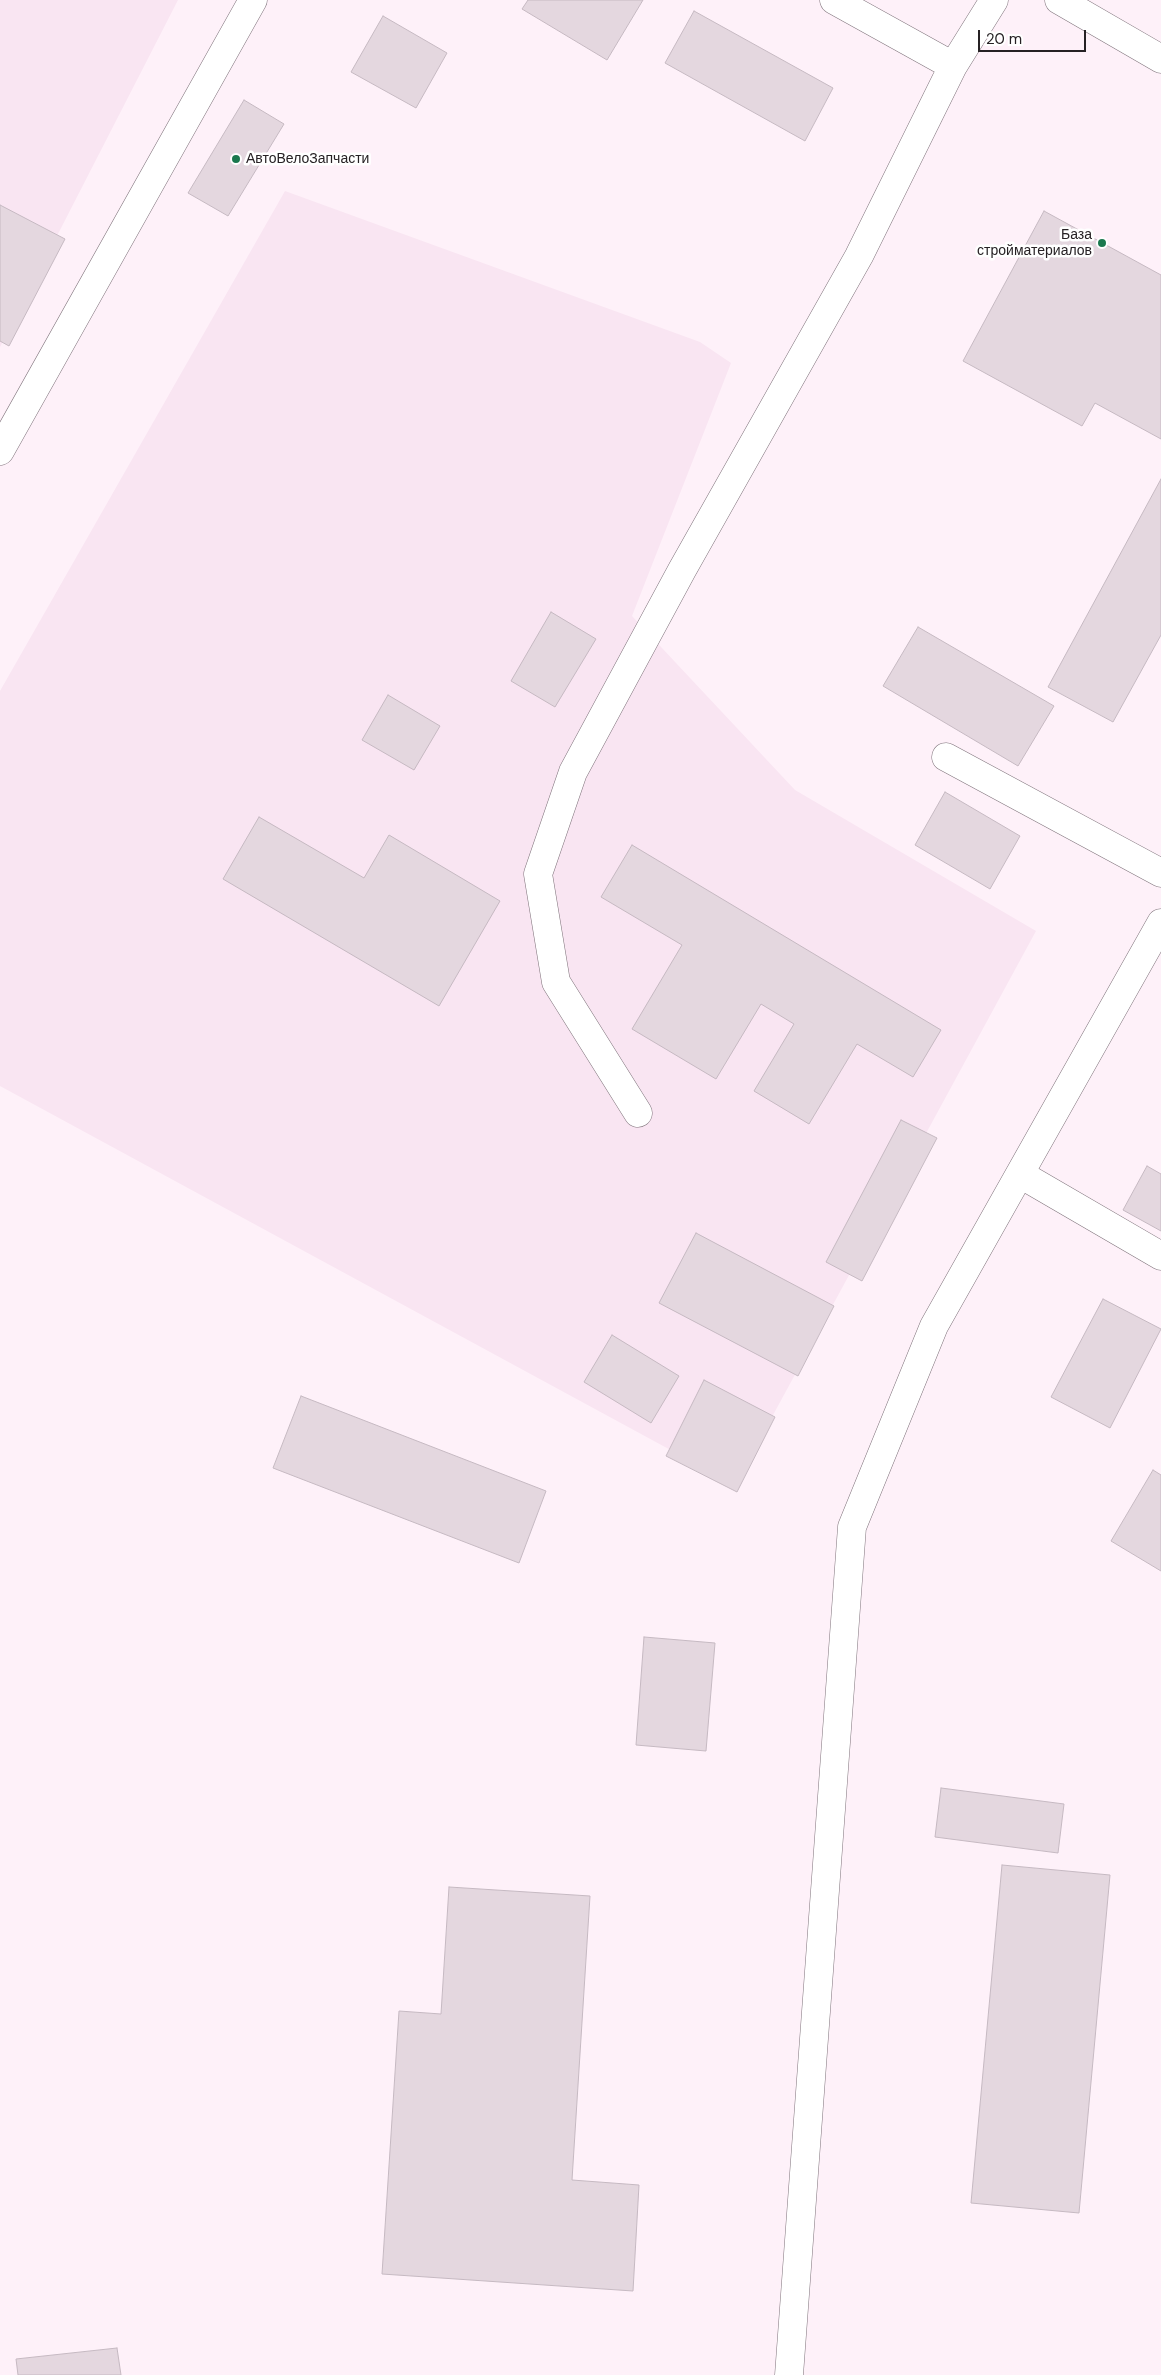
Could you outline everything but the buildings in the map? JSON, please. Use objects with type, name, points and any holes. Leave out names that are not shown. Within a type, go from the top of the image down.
[{"type":"street","points":[[0,451],[253,0]]},
{"type":"street","points":[[834,0],[953,66]]},
{"type":"street","points":[[638,1113],[556,982],[538,874],[573,772],[682,570],[859,256],[953,66],[994,0]]},
{"type":"street","points":[[1059,0],[1161,59]]},
{"type":"street","points":[[946,757],[1161,873]]},
{"type":"street","points":[[789,2375],[852,1527],[934,1326],[1161,923]]},
{"type":"street","points":[[1020,1174],[1161,1256]]},
{"type":"shaded area","points":[[0,0],[178,0],[0,347]]},
{"type":"shaded area","points":[[285,191],[700,342],[731,363],[632,616],[795,790],[1036,931],[735,1485],[0,1086],[0,691]]},
{"type":"place","name":"АвтоВелоЗапчасти","points":[[236,159]]},
{"type":"place","name":"База стройматериалов","points":[[1102,243]]}]
